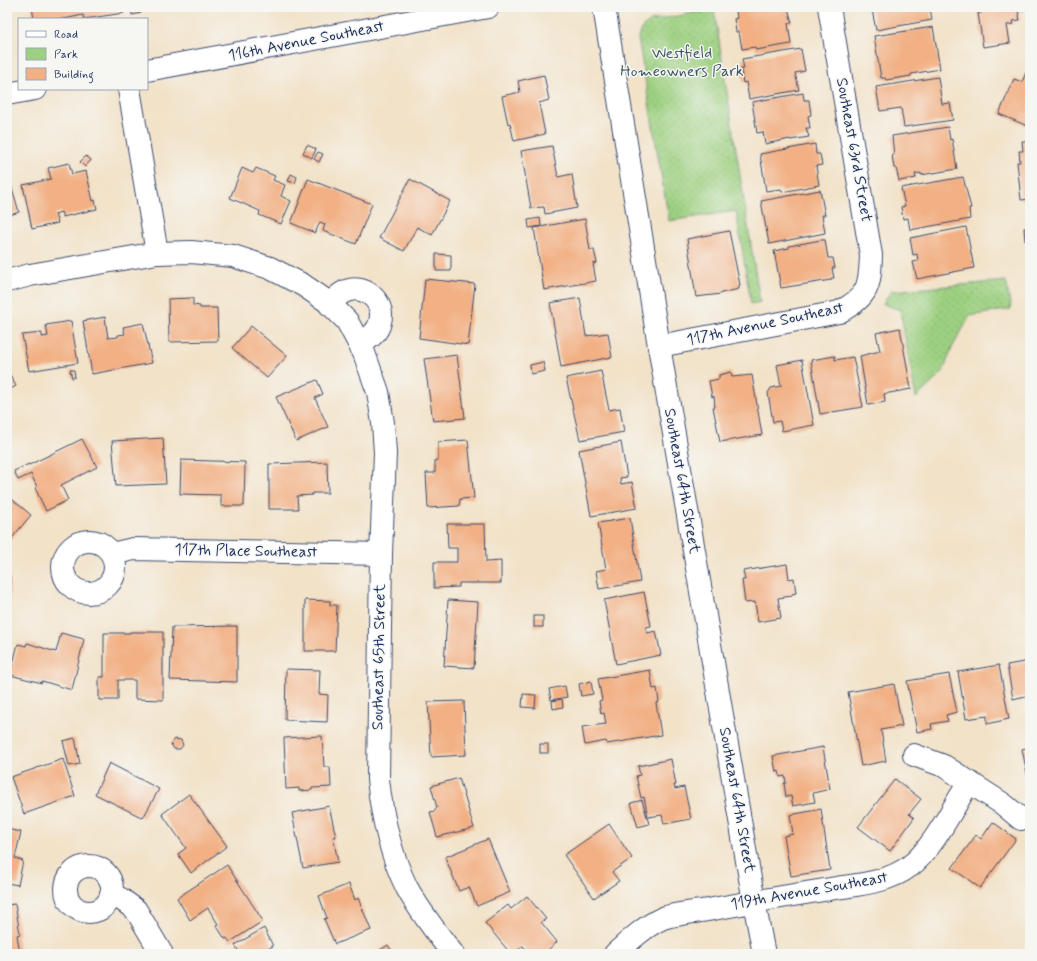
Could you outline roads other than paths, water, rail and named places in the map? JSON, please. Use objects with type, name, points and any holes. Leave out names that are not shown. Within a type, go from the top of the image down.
[{"type":"street","name":"116th Avenue Southeast","points":[[148,70],[488,7]]},
{"type":"street","name":"Southeast 64th Street","points":[[604,7],[659,346],[764,954]]},
{"type":"street","name":"Southeast 63rd Street","points":[[829,7],[871,255],[870,275],[865,292]]},
{"type":"street","points":[[7,94],[29,90]]},
{"type":"street","points":[[130,90],[157,253]]},
{"type":"street","points":[[7,281],[30,275],[157,253],[191,252],[233,256],[270,268],[303,285],[330,304],[337,296],[349,290],[362,290],[370,294],[377,300],[380,307],[380,323],[372,336],[360,345]]},
{"type":"street","name":"117th Avenue Southeast","points":[[659,346],[839,312],[855,304],[865,292]]},
{"type":"street","name":"Southeast 65th Street","points":[[330,304],[347,321],[364,353],[378,392],[383,423],[385,453],[381,554],[378,779],[381,810],[392,852],[408,888],[431,926],[453,954]]},
{"type":"street","name":"117th Place Southeast","points":[[112,554],[133,549],[381,554]]},
{"type":"street","points":[[914,755],[944,766],[1003,804],[1021,819]]},
{"type":"street","name":"119th Avenue Southeast","points":[[615,954],[647,928],[664,918],[878,881],[893,876],[911,865],[926,850],[969,782]]},
{"type":"street","points":[[111,895],[121,899],[136,910],[162,954]]},
{"type":"park label","name":"Westfield Homeowners Park","points":[[682,62]]}]
